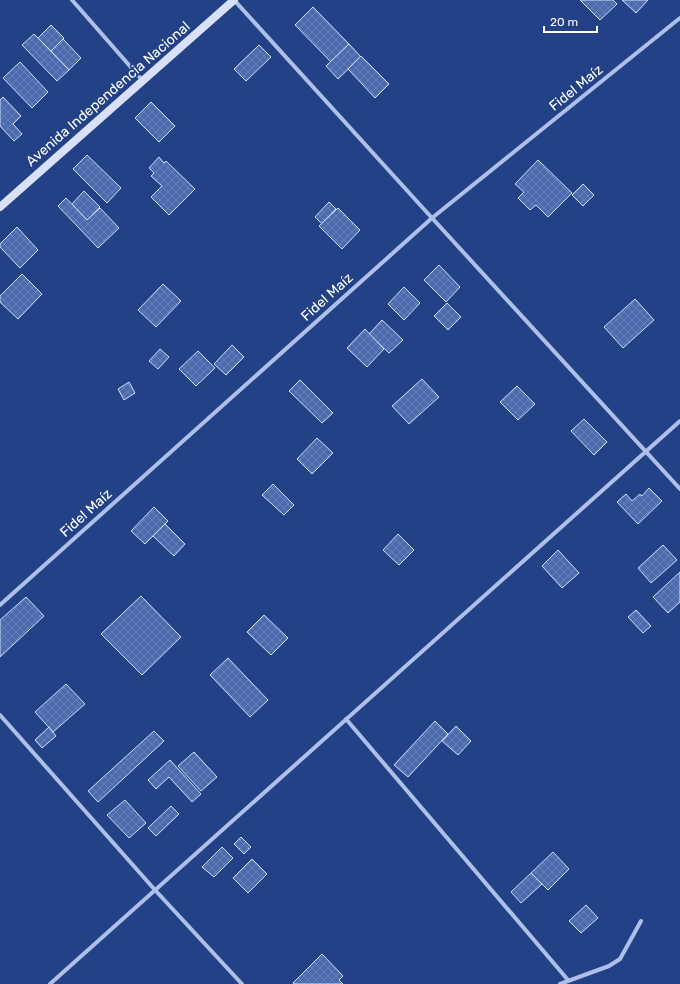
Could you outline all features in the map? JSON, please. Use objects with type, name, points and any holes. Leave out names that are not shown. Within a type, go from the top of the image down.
[{"type":"main road","name":"Avenida Independencia Nacional","points":[[0,207],[234,0]]},
{"type":"street","points":[[72,0],[143,81]]},
{"type":"street","points":[[234,0],[680,489]]},
{"type":"street","name":"Fidel Maíz","points":[[0,605],[432,218],[680,18]]},
{"type":"street","points":[[50,984],[680,421]]},
{"type":"street","points":[[0,715],[155,890],[242,984]]},
{"type":"street","points":[[346,719],[568,980]]},
{"type":"street","points":[[560,984],[609,966],[620,959],[641,921]]},
{"type":"building","points":[[580,0],[613,0],[617,4],[600,20]]},
{"type":"building","points":[[622,0],[648,0],[636,13]]},
{"type":"building","points":[[313,7],[349,44],[331,62],[295,25]]},
{"type":"building","points":[[51,25],[64,38],[51,51],[38,38]]},
{"type":"building","points":[[34,34],[69,70],[57,81],[22,45]]},
{"type":"building","points":[[63,39],[81,58],[69,70],[51,51]]},
{"type":"building","points":[[349,44],[361,57],[338,79],[326,66]]},
{"type":"building","points":[[259,45],[271,57],[246,81],[234,69]]},
{"type":"building","points":[[361,56],[389,84],[375,98],[348,69]]},
{"type":"building","points":[[20,62],[48,92],[32,108],[3,78]]},
{"type":"building","points":[[3,97],[21,116],[13,124],[22,134],[14,141],[0,126],[0,100]]},
{"type":"building","points":[[151,102],[175,126],[159,142],[135,118]]},
{"type":"building","points":[[87,155],[121,188],[107,203],[73,169]]},
{"type":"building","points":[[159,157],[164,163],[166,161],[195,189],[169,215],[151,197],[162,186],[151,176],[154,173],[149,168]]},
{"type":"building","points":[[538,160],[572,193],[548,217],[536,205],[530,210],[518,198],[524,192],[515,184]]},
{"type":"building","points":[[583,184],[594,195],[583,206],[572,195]]},
{"type":"building","points":[[84,191],[100,207],[87,220],[72,204]]},
{"type":"building","points":[[66,198],[87,220],[100,208],[119,228],[98,248],[58,206]]},
{"type":"building","points":[[329,202],[336,209],[322,224],[315,217]]},
{"type":"building","points":[[338,208],[360,230],[342,249],[319,226]]},
{"type":"building","points":[[17,227],[38,250],[20,268],[0,247],[0,244]]},
{"type":"building","points":[[439,265],[460,287],[446,302],[424,280]]},
{"type":"building","points":[[22,274],[42,294],[18,319],[0,302],[0,296]]},
{"type":"building","points":[[163,284],[181,301],[156,327],[138,310]]},
{"type":"building","points":[[404,287],[420,303],[404,320],[388,304]]},
{"type":"building","points":[[635,299],[654,320],[623,348],[604,327]]},
{"type":"building","points":[[447,303],[461,317],[448,330],[434,316]]},
{"type":"building","points":[[382,320],[403,340],[389,353],[369,334]]},
{"type":"building","points":[[365,329],[384,349],[367,367],[347,348]]},
{"type":"building","points":[[232,345],[244,357],[226,375],[214,364]]},
{"type":"building","points":[[160,349],[169,357],[158,369],[149,361]]},
{"type":"building","points":[[198,351],[215,368],[196,386],[179,369]]},
{"type":"building","points":[[422,379],[439,397],[409,424],[392,406]]},
{"type":"building","points":[[300,380],[333,413],[322,423],[289,391]]},
{"type":"building","points":[[129,382],[135,393],[124,400],[118,389]]},
{"type":"building","points":[[517,386],[535,404],[518,420],[500,402]]},
{"type":"building","points":[[584,419],[607,442],[594,455],[571,431]]},
{"type":"building","points":[[317,438],[333,453],[312,474],[297,459]]},
{"type":"building","points":[[273,484],[294,505],[284,515],[262,495]]},
{"type":"building","points":[[649,488],[662,501],[638,524],[617,502],[626,494],[632,501],[640,494],[642,496]]},
{"type":"building","points":[[154,507],[168,521],[145,544],[131,531]]},
{"type":"building","points":[[165,524],[185,544],[174,556],[153,536]]},
{"type":"building","points":[[398,534],[414,550],[399,565],[383,550]]},
{"type":"building","points":[[663,545],[677,560],[651,583],[638,568]]},
{"type":"building","points":[[558,550],[579,573],[562,588],[542,566]]},
{"type":"building","points":[[680,572],[680,602],[668,613],[653,597]]},
{"type":"building","points":[[141,596],[181,637],[142,675],[101,634]]},
{"type":"building","points":[[26,597],[44,616],[0,657],[0,620]]},
{"type":"building","points":[[636,610],[651,626],[643,633],[628,617]]},
{"type":"building","points":[[264,615],[288,638],[271,655],[247,632]]},
{"type":"building","points":[[228,658],[268,700],[250,717],[210,675]]},
{"type":"building","points":[[66,684],[85,704],[53,732],[35,712]]},
{"type":"building","points":[[435,721],[448,734],[408,777],[394,765]]},
{"type":"building","points":[[456,726],[471,741],[458,755],[442,741]]},
{"type":"building","points":[[49,727],[56,736],[42,748],[35,740]]},
{"type":"building","points":[[154,731],[164,741],[98,802],[88,791]]},
{"type":"building","points":[[194,752],[217,777],[201,791],[178,766]]},
{"type":"building","points":[[170,760],[201,794],[192,802],[169,777],[156,789],[148,780]]},
{"type":"building","points":[[125,800],[146,823],[129,838],[107,815]]},
{"type":"building","points":[[171,806],[179,814],[156,836],[148,828]]},
{"type":"building","points":[[241,837],[251,847],[244,854],[234,844]]},
{"type":"building","points":[[222,847],[233,858],[214,877],[202,867]]},
{"type":"building","points":[[553,852],[569,869],[548,890],[531,873]]},
{"type":"building","points":[[252,859],[267,874],[248,893],[233,878]]},
{"type":"building","points":[[531,873],[542,884],[521,903],[511,892]]},
{"type":"building","points":[[586,905],[598,918],[581,933],[569,921]]},
{"type":"building","points":[[322,954],[343,976],[339,980],[343,984],[294,984],[293,983]]}]
